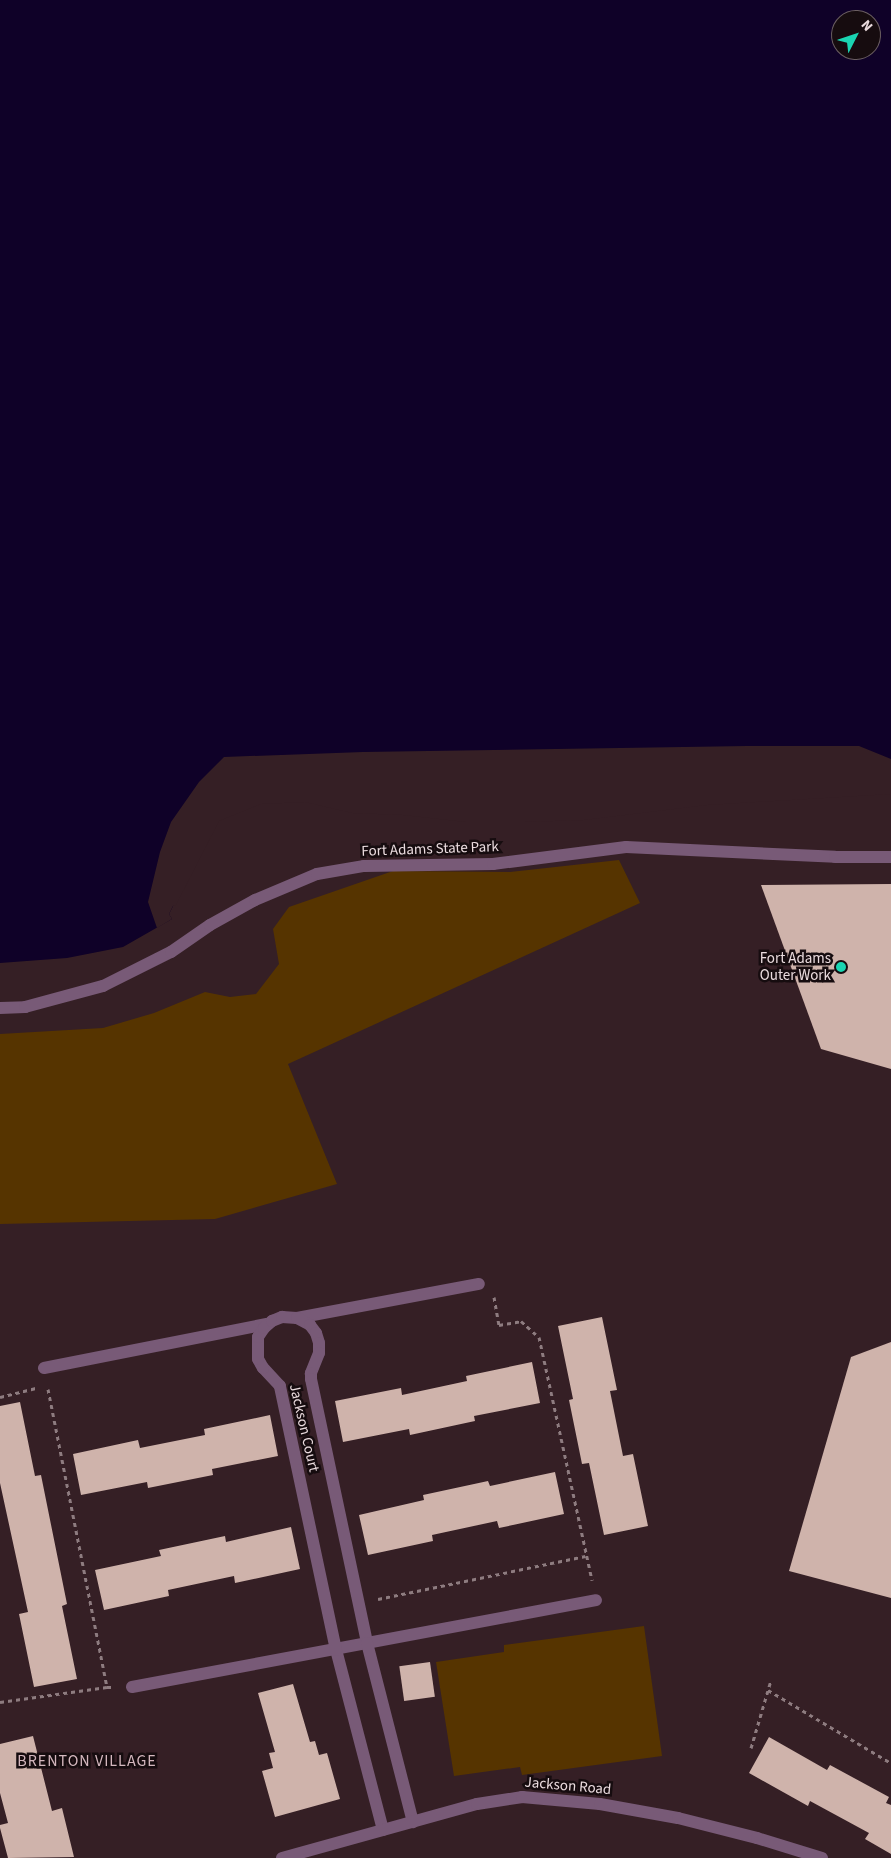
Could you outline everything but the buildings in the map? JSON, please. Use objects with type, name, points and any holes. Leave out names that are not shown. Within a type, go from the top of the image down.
[{"type":"street","name":"Fort Adams State Park","points":[[0,1008],[25,1007],[103,986],[171,952],[210,925],[255,900],[317,874],[364,866],[493,864],[626,847],[835,857],[891,857]]},
{"type":"street","points":[[44,1368],[267,1324],[282,1317],[297,1318],[479,1284]]},
{"type":"street","name":"Jackson Court","points":[[297,1318],[310,1325],[316,1333],[319,1343],[320,1353],[311,1373],[311,1379],[367,1644],[413,1822]]},
{"type":"street","name":"Jackson Court","points":[[267,1324],[258,1337],[258,1358],[263,1368],[280,1386],[336,1650],[383,1830]]},
{"type":"street","points":[[132,1687],[596,1600]]},
{"type":"street","name":"Jackson Road","points":[[282,1858],[477,1804],[522,1797],[600,1804],[678,1818],[757,1838],[822,1858]]},
{"type":"path","points":[[479,1284],[490,1279],[499,1325],[521,1321],[539,1337],[596,1600]]},
{"type":"path","points":[[44,1368],[107,1688]]},
{"type":"path","points":[[0,1397],[48,1386]]},
{"type":"path","points":[[358,1603],[586,1556]]},
{"type":"path","points":[[751,1748],[771,1680]]},
{"type":"path","points":[[0,1702],[107,1688],[132,1687]]},
{"type":"path","points":[[768,1690],[891,1762]]},
{"type":"shaded area","points":[[0,0],[891,0],[891,791],[261,802],[218,819],[169,914],[172,919],[123,947],[67,958],[0,963]]},
{"type":"shaded area","points":[[619,860],[640,903],[288,1064],[337,1184],[215,1219],[0,1224],[0,1034],[103,1028],[154,1013],[205,992],[230,997],[256,994],[279,964],[273,929],[289,907],[393,871],[510,872]]},
{"type":"shaded area","points":[[644,1626],[662,1756],[522,1775],[520,1767],[454,1776],[436,1662],[504,1652],[504,1645]]},
{"type":"pier","points":[[859,746],[891,759],[891,794],[707,805],[584,820],[524,822],[466,822],[403,815],[352,813],[305,802],[261,804],[219,821],[176,905],[173,906],[169,914],[172,919],[157,928],[148,902],[160,852],[171,822],[199,782],[224,757],[363,752]]},
{"type":"place","name":"Fort Adams Outer Work","points":[[841,967]]},
{"type":"district","name":"BRENTON VILLAGE","points":[[87,1761]]}]
